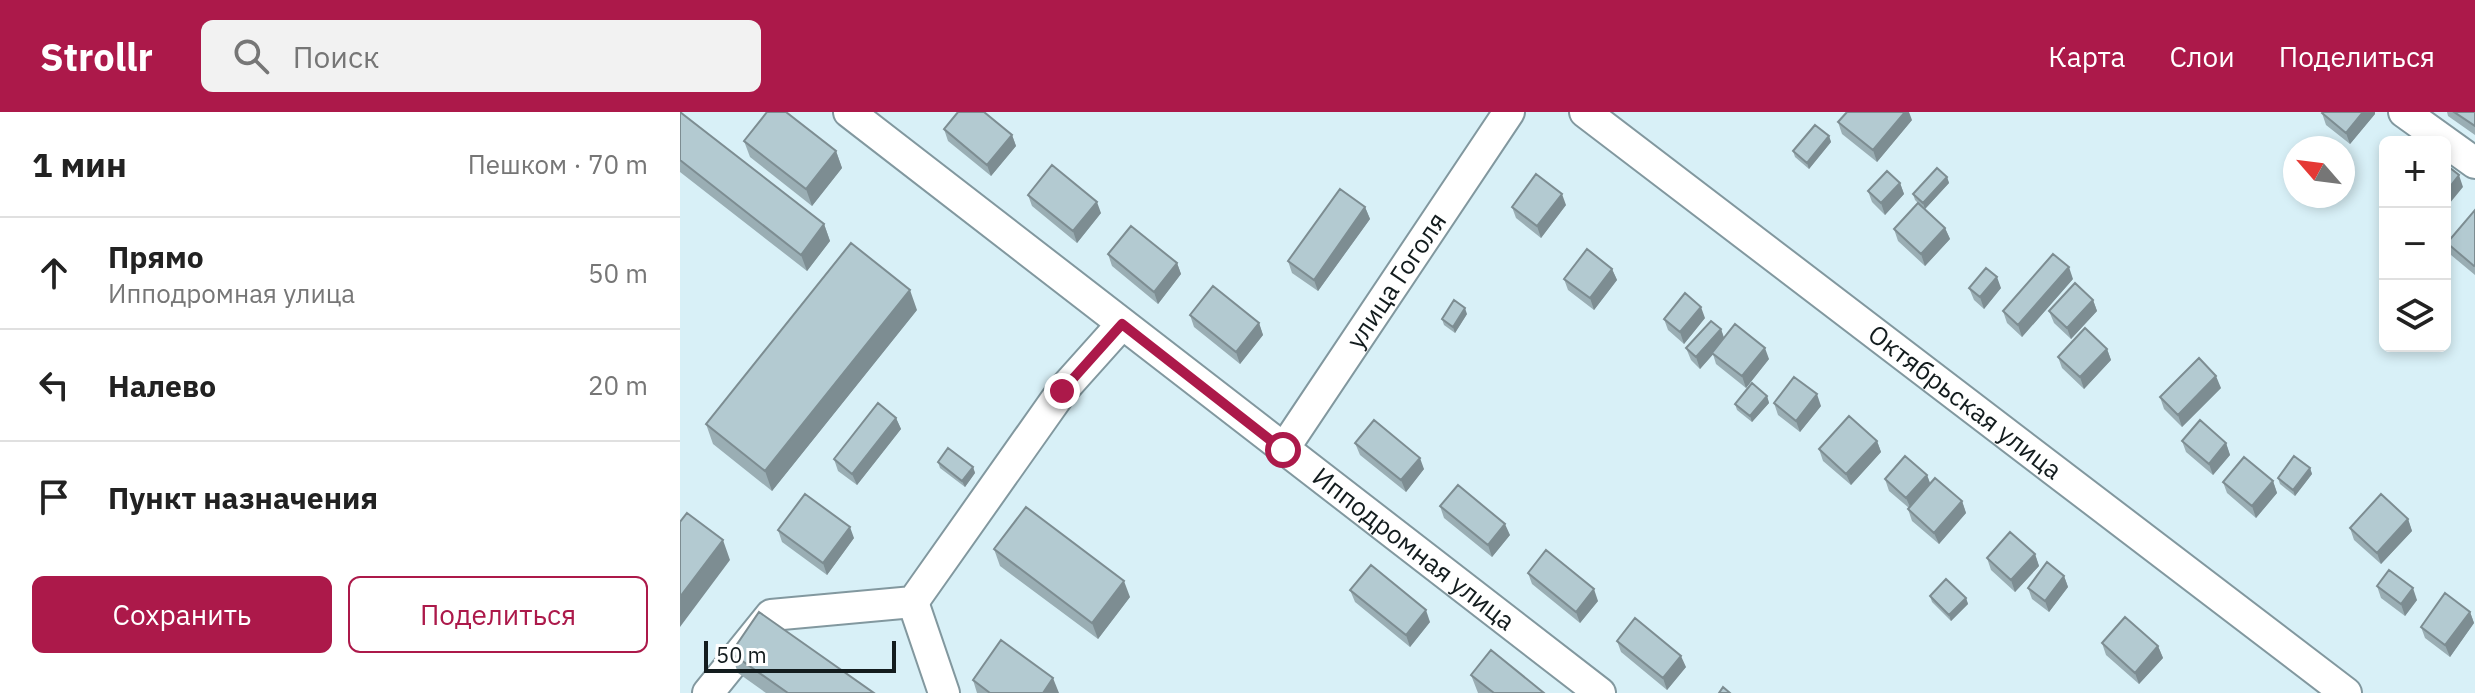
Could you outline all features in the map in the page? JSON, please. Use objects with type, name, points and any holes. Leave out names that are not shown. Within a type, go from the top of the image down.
[{"type":"street","name":"Ипподромная улица","points":[[849,112],[1600,693]]},
{"type":"street","name":"улица Гоголя","points":[[1283,450],[1509,112]]},
{"type":"street","name":"Октябрьская улица","points":[[1585,112],[2346,693]]},
{"type":"street","points":[[2404,112],[2475,163]]},
{"type":"street","points":[[708,693],[771,615],[913,602],[1062,391],[1122,324]]},
{"type":"street","points":[[913,602],[944,693]]},
{"type":"building","points":[[680,112],[824,224],[801,255],[680,160]]},
{"type":"building","points":[[767,112],[786,112],[836,151],[806,189],[744,141]]},
{"type":"building","points":[[958,112],[984,112],[1012,135],[987,165],[944,129]]},
{"type":"building","points":[[1847,112],[1905,112],[1873,150],[1838,122]]},
{"type":"building","points":[[2323,112],[2363,112],[2346,133]]},
{"type":"building","points":[[2454,112],[2475,112],[2475,126]]},
{"type":"building","points":[[1815,125],[1829,136],[1807,163],[1793,151]]},
{"type":"building","points":[[1052,165],[1097,202],[1073,231],[1028,195]]},
{"type":"building","points":[[1937,168],[1947,177],[1923,203],[1913,194]]},
{"type":"building","points":[[2451,169],[2459,175],[2451,185]]},
{"type":"building","points":[[1887,171],[1900,183],[1881,203],[1868,191]]},
{"type":"building","points":[[1536,174],[1562,194],[1537,226],[1512,207]]},
{"type":"building","points":[[1340,189],[1365,207],[1314,280],[1288,261]]},
{"type":"building","points":[[1918,203],[1945,228],[1921,254],[1894,229]]},
{"type":"building","points":[[2475,210],[2474,266],[2451,246],[2451,238]]},
{"type":"building","points":[[1131,226],[1177,263],[1154,292],[1108,254]]},
{"type":"building","points":[[851,243],[910,290],[765,471],[706,424]]},
{"type":"building","points":[[1587,249],[1612,269],[1590,298],[1564,279]]},
{"type":"building","points":[[2053,254],[2069,267],[2018,325],[2003,311]]},
{"type":"building","points":[[1986,268],[1997,277],[1980,297],[1969,288]]},
{"type":"building","points":[[2075,283],[2093,300],[2067,328],[2049,311]]},
{"type":"building","points":[[1213,286],[1259,323],[1236,352],[1190,315]]},
{"type":"building","points":[[1685,293],[1701,307],[1680,332],[1664,319]]},
{"type":"building","points":[[1454,300],[1465,308],[1453,327],[1442,319]]},
{"type":"building","points":[[1711,321],[1721,329],[1696,357],[1686,348]]},
{"type":"building","points":[[1735,324],[1765,348],[1742,376],[1712,353]]},
{"type":"building","points":[[2085,328],[2107,349],[2080,377],[2058,357]]},
{"type":"building","points":[[2199,358],[2216,376],[2178,415],[2160,397]]},
{"type":"building","points":[[1794,377],[1817,394],[1796,421],[1774,403]]},
{"type":"building","points":[[1752,383],[1767,396],[1750,416],[1735,404]]},
{"type":"building","points":[[878,403],[896,418],[852,474],[834,459]]},
{"type":"building","points":[[1849,416],[1877,441],[1846,474],[1819,449]]},
{"type":"building","points":[[1374,420],[1420,458],[1401,480],[1355,443]]},
{"type":"building","points":[[2200,420],[2226,443],[2209,464],[2182,441]]},
{"type":"building","points":[[948,448],[973,467],[962,481],[938,462]]},
{"type":"building","points":[[1905,456],[1927,475],[1906,498],[1885,479]]},
{"type":"building","points":[[2294,456],[2310,468],[2293,490],[2278,478]]},
{"type":"building","points":[[2244,457],[2273,481],[2252,506],[2223,482]]},
{"type":"building","points":[[1935,478],[1962,501],[1934,533],[1908,509]]},
{"type":"building","points":[[1458,485],[1505,524],[1488,545],[1440,506]]},
{"type":"building","points":[[805,494],[850,527],[823,563],[778,530]]},
{"type":"building","points":[[2381,494],[2408,519],[2377,553],[2350,528]]},
{"type":"building","points":[[1026,507],[1124,581],[1092,623],[994,549]]},
{"type":"building","points":[[687,513],[723,540],[680,597],[680,522]]},
{"type":"building","points":[[2010,532],[2035,554],[2011,580],[1987,558]]},
{"type":"building","points":[[1546,550],[1594,589],[1576,612],[1528,573]]},
{"type":"building","points":[[2047,562],[2064,576],[2045,601],[2028,588]]},
{"type":"building","points":[[1371,565],[1426,610],[1406,635],[1350,590]]},
{"type":"building","points":[[2389,570],[2413,588],[2401,604],[2377,586]]},
{"type":"building","points":[[1946,579],[1966,598],[1949,615],[1930,596]]},
{"type":"building","points":[[2445,593],[2470,612],[2445,645],[2421,627]]},
{"type":"building","points":[[759,612],[874,693],[788,693],[731,653]]},
{"type":"building","points":[[2125,617],[2158,646],[2135,673],[2102,643]]},
{"type":"building","points":[[1635,618],[1681,656],[1663,678],[1617,641]]},
{"type":"building","points":[[1001,640],[1053,678],[1043,693],[990,693],[973,680]]},
{"type":"building","points":[[1491,650],[1544,693],[1494,693],[1471,675]]},
{"type":"route","points":[[1062,391],[1122,324],[1283,450]]}]
